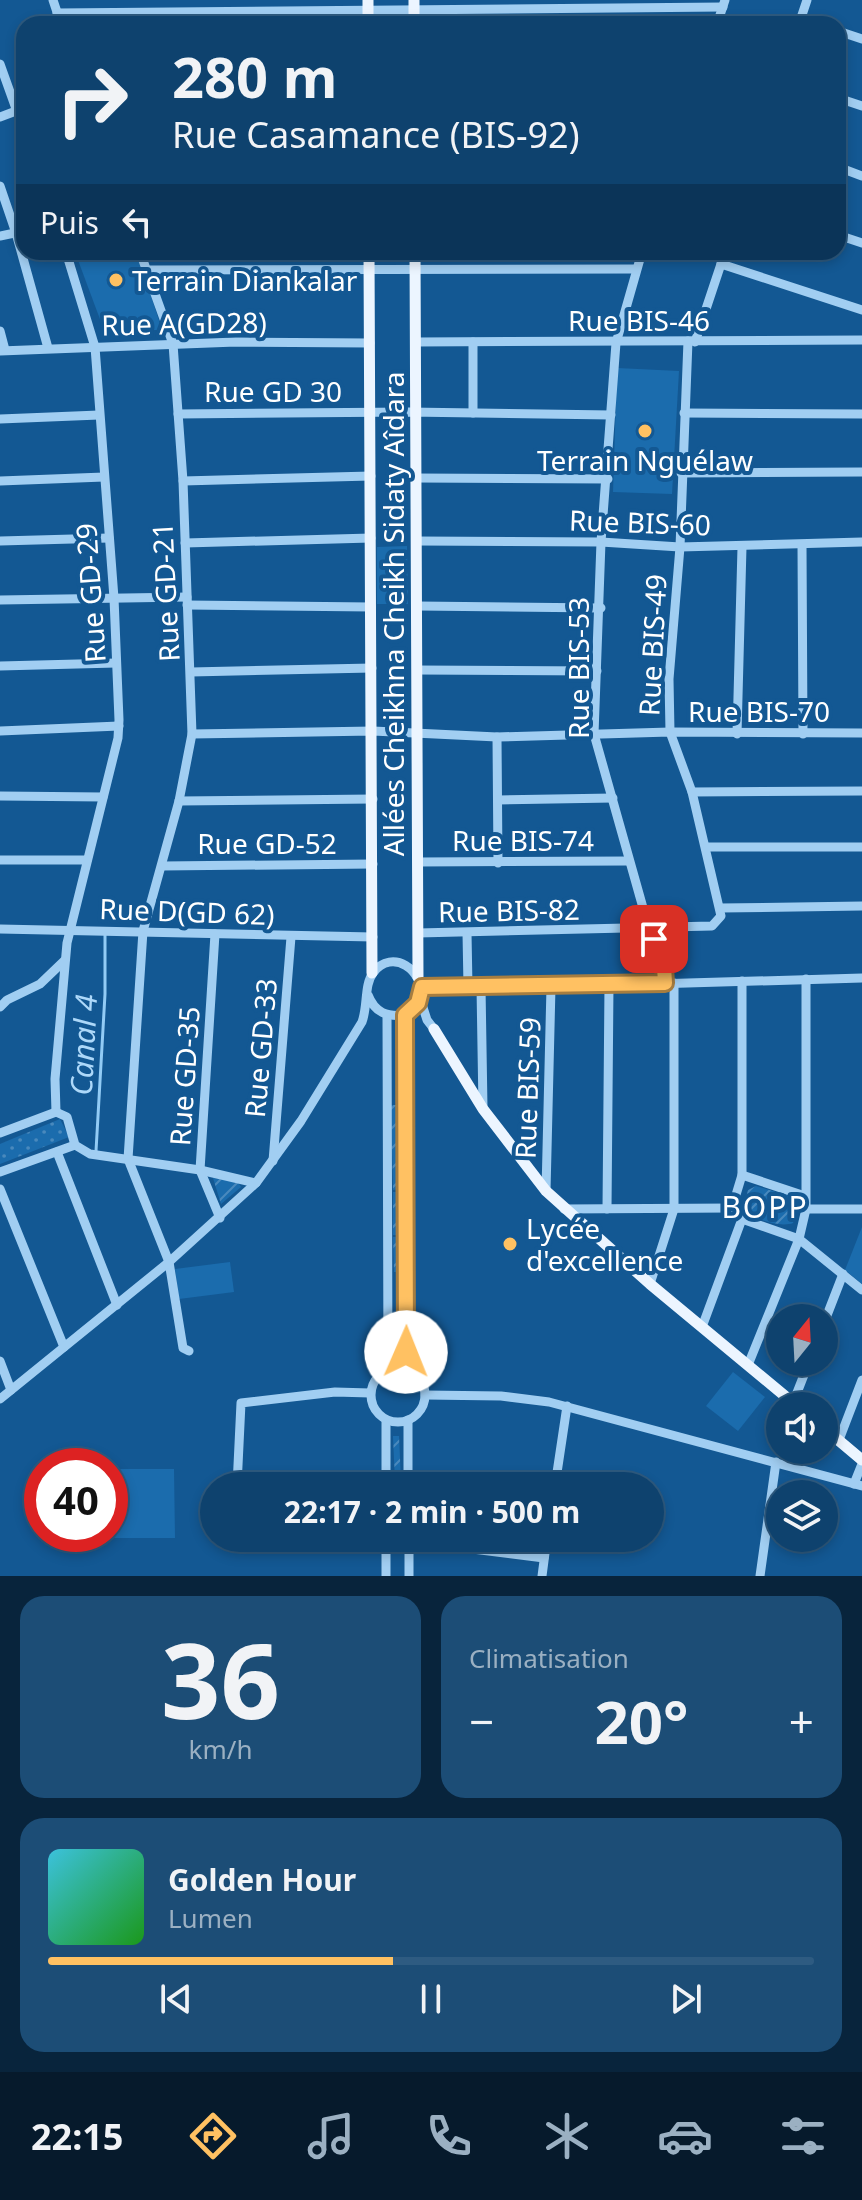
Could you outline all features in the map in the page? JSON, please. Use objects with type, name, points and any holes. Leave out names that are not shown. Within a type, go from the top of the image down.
[{"type":"main road","name":"Allées Cheikhna Cheikh Sidaty Aîdara","points":[[371,260],[374,731],[372,973]]},
{"type":"main road","name":"Allées Cheikhna Cheikh Sidaty Aîdara","points":[[413,260],[418,606],[414,734],[420,987]]},
{"type":"main road","points":[[434,1029],[483,1109],[546,1191],[650,1284],[781,1392]]},
{"type":"main road","points":[[839,1440],[862,1462]]},
{"type":"street","points":[[53,0],[58,16]]},
{"type":"street","points":[[57,13],[724,4]]},
{"type":"street","points":[[0,64],[16,111],[0,117]]},
{"type":"street","points":[[0,186],[16,223]]},
{"type":"street","points":[[27,260],[48,348]]},
{"type":"street","name":"Rue GD-29","points":[[56,1112],[55,1079],[64,961],[119,726],[114,598],[95,347],[68,260]]},
{"type":"street","name":"Rue GD-21","points":[[128,1159],[143,931],[179,801],[192,734],[183,481],[173,344],[143,260]]},
{"type":"street","name":"Rue BIS-53","points":[[639,260],[616,343],[601,542],[601,608],[594,734],[628,861],[649,929],[663,950],[669,983],[674,1209],[650,1284]]},
{"type":"street","name":"Rue BIS-49","points":[[720,908],[692,792],[670,732],[669,679],[680,547],[684,413],[691,341],[722,260]]},
{"type":"street","points":[[721,264],[862,310]]},
{"type":"street","points":[[146,270],[636,269]]},
{"type":"street","points":[[0,331],[2,350]]},
{"type":"street","name":"Rue BIS-46","points":[[416,342],[862,340]]},
{"type":"street","points":[[473,342],[473,413]]},
{"type":"street","name":"Rue A(GD28)","points":[[2,350],[173,344],[370,343]]},
{"type":"street","name":"Rue GD 30","points":[[178,414],[413,412],[611,415]]},
{"type":"street","points":[[684,413],[862,414]]},
{"type":"street","points":[[0,419],[99,415]]},
{"type":"street","points":[[681,473],[862,472]]},
{"type":"street","points":[[183,481],[371,476]]},
{"type":"street","points":[[0,481],[104,477]]},
{"type":"street","points":[[416,478],[608,479]]},
{"type":"street","points":[[0,541],[109,538]]},
{"type":"street","points":[[185,543],[371,538]]},
{"type":"street","name":"Rue BIS-60","points":[[417,541],[601,542],[680,547],[862,542]]},
{"type":"street","points":[[802,545],[803,734]]},
{"type":"street","points":[[737,734],[742,547]]},
{"type":"street","points":[[0,600],[114,598],[371,607]]},
{"type":"street","points":[[418,606],[601,608]]},
{"type":"street","points":[[0,666],[116,663]]},
{"type":"street","points":[[191,672],[372,668]]},
{"type":"street","points":[[417,670],[597,671]]},
{"type":"street","points":[[0,731],[119,726]]},
{"type":"street","name":"Rue BIS-70","points":[[192,734],[374,731],[497,737],[670,732],[862,733]]},
{"type":"street","points":[[497,737],[498,863]]},
{"type":"street","points":[[692,792],[862,791]]},
{"type":"street","points":[[0,796],[103,797]]},
{"type":"street","points":[[498,800],[613,798]]},
{"type":"street","points":[[179,801],[373,799]]},
{"type":"street","points":[[706,847],[862,847]]},
{"type":"street","points":[[0,860],[87,860]]},
{"type":"street","name":"Rue BIS-74","points":[[418,862],[628,861]]},
{"type":"street","name":"Rue GD-52","points":[[162,866],[373,864]]},
{"type":"street","points":[[649,929],[712,926],[721,916],[720,908],[862,906]]},
{"type":"street","name":"Rue D(GD 62)","points":[[0,929],[373,937]]},
{"type":"street","name":"Rue BIS-82","points":[[418,933],[649,929]]},
{"type":"street","points":[[467,933],[468,987]]},
{"type":"street","name":"Rue GD-35","points":[[215,934],[200,1170],[220,1218]]},
{"type":"street","name":"Rue GD-33","points":[[273,1162],[291,937]]},
{"type":"street","points":[[0,1007],[7,1000],[40,984],[64,961]]},
{"type":"street","points":[[0,1399],[169,1262],[256,1183],[273,1162],[362,1022],[367,1010],[372,973],[381,966],[395,962],[409,966],[420,987],[427,1020],[434,1029]]},
{"type":"street","points":[[420,987],[551,987],[862,978]]},
{"type":"street","points":[[748,1365],[799,1239],[806,1209],[806,979]]},
{"type":"street","points":[[732,1208],[742,1175],[742,981]]},
{"type":"street","points":[[607,1209],[609,985]]},
{"type":"street","points":[[406,1370],[406,1014],[420,987]]},
{"type":"street","points":[[481,987],[483,1109]]},
{"type":"street","name":"Rue BIS-59","points":[[546,1191],[551,987]]},
{"type":"street","points":[[368,995],[383,1014],[388,1370]]},
{"type":"street","points":[[362,1022],[383,1014],[406,1014],[420,1017],[434,1029]]},
{"type":"street","points":[[0,1133],[56,1112],[67,1117],[75,1145],[90,1154],[200,1170],[256,1183]]},
{"type":"street","points":[[0,1172],[75,1145]]},
{"type":"street","points":[[57,1152],[117,1305]]},
{"type":"street","points":[[128,1159],[169,1262],[183,1348],[189,1351]]},
{"type":"street","points":[[742,1175],[805,1196]]},
{"type":"street","points":[[0,1189],[64,1347]]},
{"type":"street","points":[[564,1209],[732,1208],[742,1219],[799,1239],[862,1290]]},
{"type":"street","points":[[806,1209],[862,1209]]},
{"type":"street","points":[[702,1327],[742,1219]]},
{"type":"street","points":[[831,1304],[843,1274]]},
{"type":"street","points":[[0,1361],[11,1390]]},
{"type":"street","points":[[388,1370],[406,1370],[418,1377],[425,1395],[420,1411],[408,1420],[386,1420],[372,1404],[370,1393],[377,1378],[388,1370]]},
{"type":"street","points":[[839,1440],[862,1380]]},
{"type":"street","points":[[238,1472],[241,1403],[335,1392],[370,1393]]},
{"type":"street","points":[[425,1395],[530,1399],[766,1459]]},
{"type":"street","points":[[557,1472],[567,1406]]},
{"type":"street","points":[[386,1420],[386,1472]]},
{"type":"street","points":[[408,1420],[408,1472]]},
{"type":"street","points":[[783,1464],[858,1485],[862,1462]]},
{"type":"street","points":[[760,1576],[776,1464]]},
{"type":"street","points":[[386,1552],[386,1576]]},
{"type":"street","points":[[409,1552],[409,1576]]},
{"type":"street","points":[[501,1552],[544,1558]]},
{"type":"street","points":[[542,1576],[545,1552]]},
{"type":"shaded area","name":"Terrain Diankalar","points":[[78,260],[140,260],[162,330],[104,330]]},
{"type":"shaded area","name":"Terrain Nguélaw","points":[[617,368],[679,371],[672,494],[613,492]]},
{"type":"shaded area","points":[[407,546],[408,604],[377,604],[377,547]]},
{"type":"shaded area","points":[[391,1105],[398,1105],[400,1189],[393,1190]]},
{"type":"shaded area","points":[[60,1119],[69,1137],[0,1164],[0,1144]]},
{"type":"shaded area","points":[[213,1178],[238,1182],[241,1187],[221,1204]]},
{"type":"shaded area","name":"BOPP","points":[[756,1186],[792,1197],[799,1204],[793,1223],[759,1219],[743,1208],[748,1190]]},
{"type":"shaded area","points":[[393,1192],[399,1192],[399,1235],[393,1235]]},
{"type":"shaded area","points":[[862,1227],[862,1284],[845,1270]]},
{"type":"shaded area","points":[[393,1237],[400,1237],[401,1272],[394,1272]]},
{"type":"shaded area","points":[[230,1262],[234,1292],[179,1299],[175,1269]]},
{"type":"shaded area","points":[[733,1372],[765,1397],[738,1431],[706,1406]]},
{"type":"shaded area","points":[[393,1436],[399,1436],[401,1472],[395,1472]]},
{"type":"shaded area","points":[[128,1469],[174,1469],[175,1538],[128,1538]]},
{"type":"waterway","name":"Canal 4","points":[[96,1151],[105,994],[105,935]]},
{"type":"place","name":"Terrain Diankalar","points":[[116,280]]},
{"type":"place","name":"Terrain Nguélaw","points":[[645,431]]},
{"type":"place","name":"Lycée d'excellence","points":[[510,1244]]},
{"type":"district","name":"BOPP","points":[[765,1206]]},
{"type":"route","points":[[406,1352],[405,1015],[418,1003],[422,987],[665,983],[663,950],[654,939]]}]
